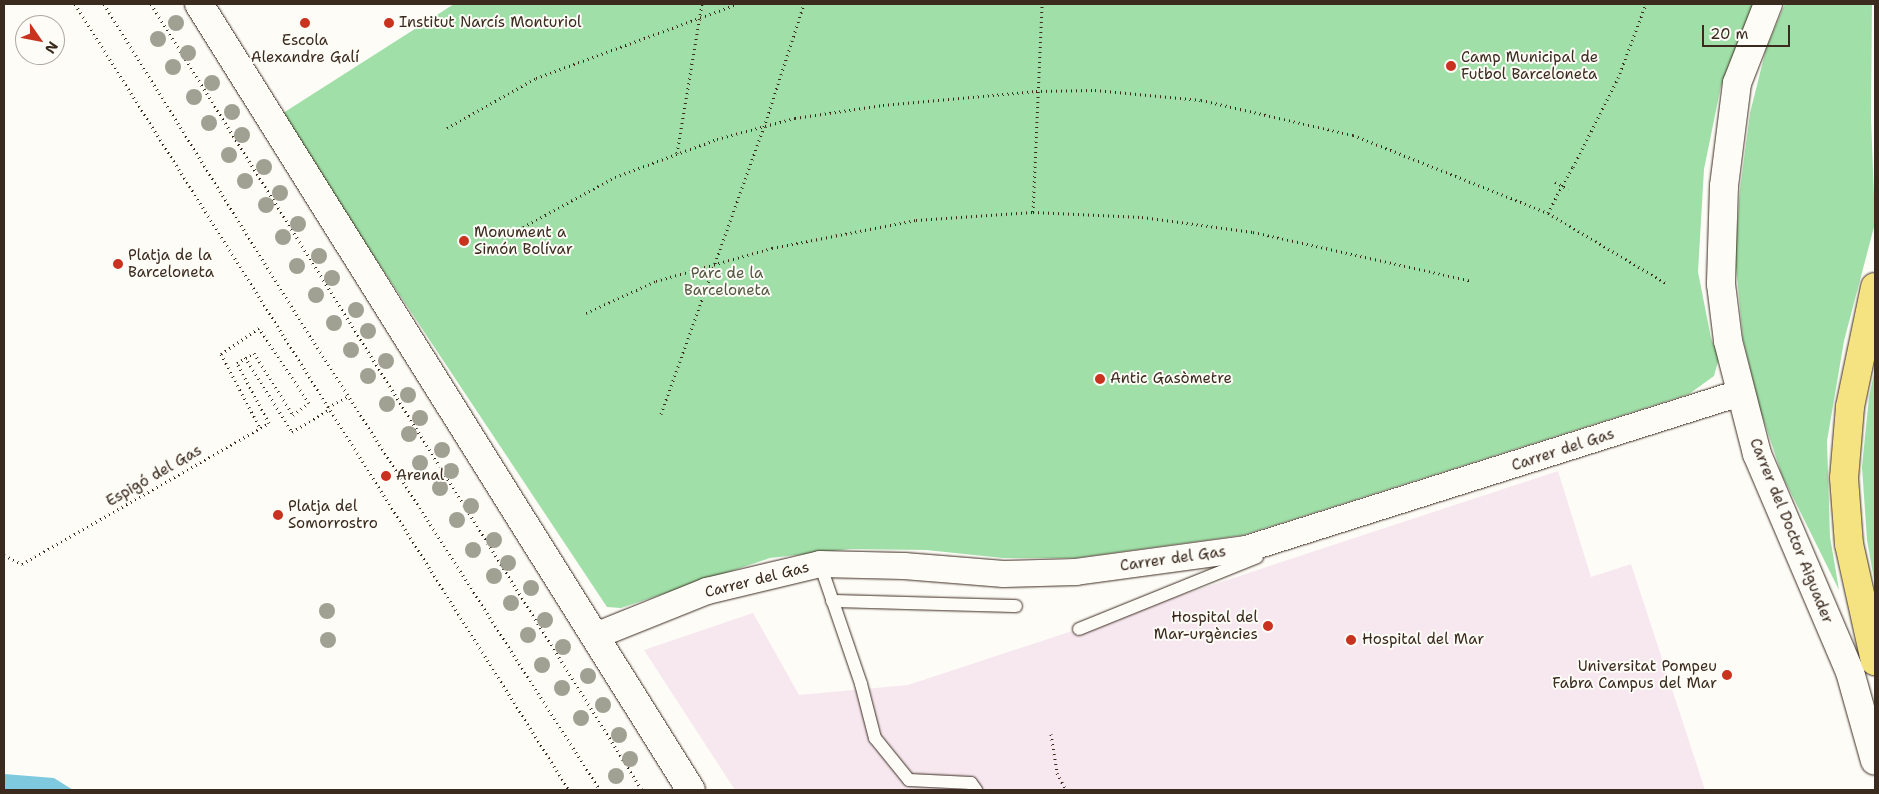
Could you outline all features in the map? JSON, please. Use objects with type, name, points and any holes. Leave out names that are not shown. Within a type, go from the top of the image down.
[{"type":"highway","points":[[1875,287],[1850,407],[1844,478],[1849,544],[1875,661]]},
{"type":"street","points":[[199,4],[692,790]]},
{"type":"street","name":"Carrer del Doctor Aiguader","points":[[1768,4],[1737,83],[1724,186],[1721,284],[1728,341],[1757,454],[1850,672],[1875,761]]},
{"type":"street","name":"Carrer del Gas","points":[[596,636],[707,590],[820,564],[904,566],[1004,574],[1076,572],[1246,549],[1364,514],[1740,393]]},
{"type":"lane","points":[[1079,629],[1364,514]]},
{"type":"lane","points":[[820,564],[861,684],[874,738],[909,780],[971,783],[976,790]]},
{"type":"lane","points":[[832,601],[1016,606]]},
{"type":"path","points":[[75,4],[569,790]]},
{"type":"path","points":[[104,4],[349,396],[600,790]]},
{"type":"path","points":[[151,4],[642,790]]},
{"type":"path","points":[[677,153],[702,4]]},
{"type":"path","points":[[447,128],[536,78],[700,16],[737,4]]},
{"type":"path","points":[[661,414],[764,127],[804,4]]},
{"type":"path","points":[[1033,212],[1036,91],[1042,4]]},
{"type":"path","points":[[1548,214],[1618,78],[1646,4]]},
{"type":"path","points":[[523,227],[615,177],[677,153],[795,118],[883,105],[1036,91],[1095,90],[1201,100],[1353,135],[1548,214],[1666,283]]},
{"type":"path","points":[[1555,182],[1568,189]]},
{"type":"path","points":[[586,313],[656,282],[772,248],[916,220],[1033,212],[1142,217],[1253,232],[1472,281]]},
{"type":"path","points":[[260,328],[309,403],[293,415],[254,353],[245,357],[237,363],[246,376],[269,423],[260,428],[221,354],[260,328]]},
{"type":"path","points":[[245,357],[292,432],[349,396]]},
{"type":"path","points":[[299,363],[330,408]]},
{"type":"path","name":"Espigó del Gas","points":[[4,555],[22,564],[260,428]]},
{"type":"path","points":[[1051,734],[1057,773],[1066,790]]},
{"type":"shaded area","name":"Hospital del Mar","points":[[1558,471],[1591,577],[1631,564],[1705,790],[735,790],[644,650],[753,613],[799,695],[908,685]]},
{"type":"green space","name":"Parc de la Barceloneta","points":[[454,4],[1753,4],[1721,86],[1704,169],[1698,272],[1711,338],[1719,358],[1714,376],[1689,394],[1243,535],[1075,558],[1003,558],[926,550],[850,549],[770,558],[621,608],[607,607],[280,115]]},
{"type":"green space","points":[[1785,4],[1872,4],[1871,118],[1875,223],[1844,341],[1827,441],[1830,537],[1839,590],[1782,475],[1760,409],[1743,339],[1735,257],[1740,189],[1750,113],[1766,49]]},
{"type":"green space","points":[[1875,369],[1875,585],[1867,540],[1862,467],[1869,397]]},
{"type":"water","points":[[4,774],[54,778],[73,790],[4,790]]},
{"type":"place","name":"Escola Alexandre Galí","points":[[305,23]]},
{"type":"place","name":"Institut Narcís Monturiol","points":[[389,23]]},
{"type":"place","name":"Camp Municipal de Futbol Barceloneta","points":[[1451,66]]},
{"type":"place","name":"Monument a Simón Bolívar","points":[[464,241]]},
{"type":"place","name":"Platja de la Barceloneta","points":[[118,264]]},
{"type":"place","name":"Antic Gasòmetre","points":[[1100,379]]},
{"type":"place","name":"Arenal","points":[[386,476]]},
{"type":"place","name":"Platja del Somorrostro","points":[[278,515]]},
{"type":"place","name":"Hospital del Mar-urgències","points":[[1268,626]]},
{"type":"place","name":"Hospital del Mar","points":[[1351,640]]},
{"type":"place","name":"Universitat Pompeu Fabra Campus del Mar","points":[[1727,675]]}]
